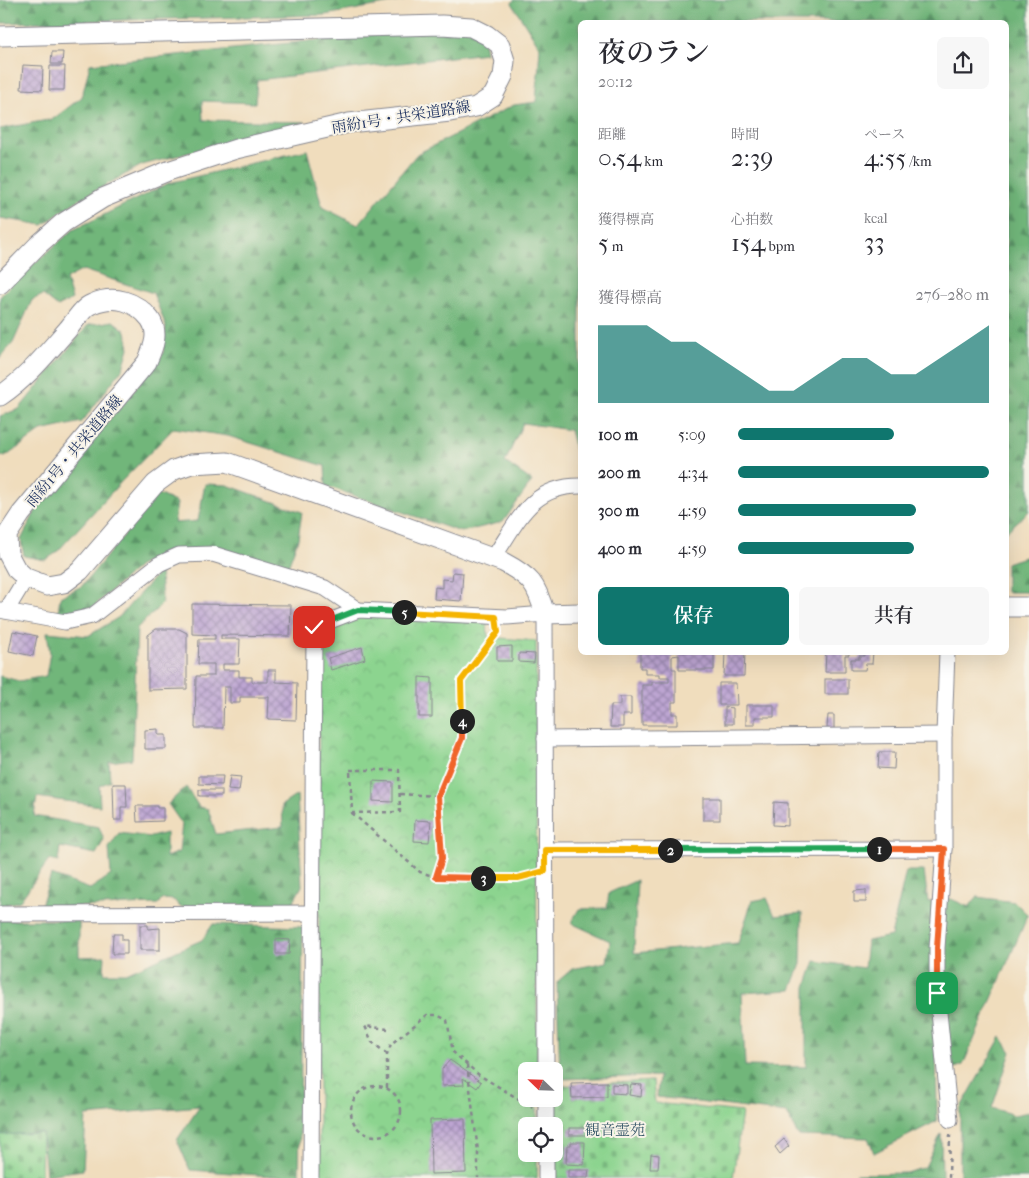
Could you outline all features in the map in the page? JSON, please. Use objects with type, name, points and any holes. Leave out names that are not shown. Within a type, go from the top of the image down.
[{"type":"street","name":"雨紛1号・共栄道路線","points":[[0,36],[442,25],[471,27],[487,35],[500,45],[505,61],[503,76],[493,96],[476,106],[450,112],[349,123],[236,149],[168,171],[103,198],[63,224],[38,245],[0,284]]},
{"type":"street","name":"雨紛1号・共栄道路線","points":[[0,396],[20,383],[90,304],[108,299],[124,300],[142,309],[152,322],[156,340],[147,362],[21,514],[7,535],[8,554],[16,569],[26,578]]},
{"type":"street","points":[[358,610],[325,588],[213,554],[179,555],[159,564],[92,616],[65,622],[3,611],[26,578],[47,586],[64,583],[80,571],[155,484],[174,470],[191,464],[228,462],[493,558],[526,574],[539,592],[545,614],[546,1062]]},
{"type":"street","points":[[493,558],[532,502],[548,490],[578,486]]},
{"type":"street","points":[[1009,607],[1029,607]]},
{"type":"street","points":[[311,1178],[314,627],[358,610],[496,617],[578,614]]},
{"type":"street","points":[[947,655],[944,735],[944,849],[937,948],[937,993],[950,1120]]},
{"type":"street","points":[[545,739],[944,735]]},
{"type":"street","points":[[545,850],[944,849]]},
{"type":"street","points":[[0,914],[312,913]]},
{"type":"street","points":[[546,1162],[546,1178]]},
{"type":"path","points":[[436,877],[442,858],[438,796],[462,738],[461,681],[498,632],[496,617]]},
{"type":"path","points":[[352,813],[400,812],[400,770],[350,770],[352,813],[420,872],[436,877],[518,878],[545,871]]},
{"type":"path","points":[[400,794],[438,796]]},
{"type":"path","points":[[387,1088],[371,1087],[358,1095],[354,1102],[352,1117],[355,1125],[368,1135],[385,1135],[398,1124],[401,1116],[399,1100],[387,1088],[387,1054],[391,1044],[427,1015],[437,1016],[447,1020],[453,1052],[479,1075],[540,1117]]},
{"type":"path","points":[[387,1054],[372,1042],[365,1026],[388,1029]]},
{"type":"path","points":[[467,1065],[478,1152],[478,1178]]},
{"type":"path","points":[[949,1178],[950,1120]]},
{"type":"green space","points":[[0,0],[408,0],[325,15],[0,23]]},
{"type":"green space","points":[[514,0],[1029,0],[1029,511],[1009,529],[1009,20],[578,20],[578,463],[570,430],[523,423],[505,462],[532,481],[503,522],[461,532],[326,486],[325,466],[228,436],[174,428],[56,553],[45,560],[24,556],[21,540],[36,510],[163,354],[166,326],[153,293],[83,270],[66,279],[72,299],[58,307],[43,295],[32,300],[13,343],[0,358],[0,297],[15,280],[73,230],[169,183],[307,150],[322,207],[358,225],[417,154],[514,105],[536,102],[540,48],[512,3]]},
{"type":"green space","points":[[481,23],[486,53],[257,80],[255,103],[202,101],[203,120],[305,122],[142,165],[75,202],[43,225],[0,218],[0,129],[53,119],[82,97],[90,64]]},
{"type":"green space","points":[[113,321],[126,331],[129,348],[123,368],[82,422],[41,431],[5,457],[0,455],[0,416],[19,409],[88,325]]},
{"type":"green space","points":[[205,484],[227,485],[302,512],[298,539],[288,566],[220,549],[166,552],[139,566],[93,607],[69,612],[58,612],[60,597],[82,586],[158,494],[177,503],[174,523],[198,521]]},
{"type":"green space","points":[[1029,548],[1029,592],[1009,592],[1009,562],[1028,556]]},
{"type":"green space","points":[[160,571],[162,604],[137,628],[132,759],[109,762],[110,781],[99,786],[100,806],[37,797],[34,816],[99,827],[104,840],[96,854],[60,847],[58,862],[49,860],[20,901],[0,906],[0,676],[19,681],[46,676],[50,653],[47,632],[88,636],[119,617]]},
{"type":"green space","points":[[360,616],[487,622],[488,637],[536,641],[537,1062],[518,1062],[518,1108],[537,1108],[537,1117],[518,1117],[518,1162],[537,1162],[537,1178],[319,1178],[319,631]]},
{"type":"green space","points":[[186,787],[199,807],[208,809],[216,834],[283,827],[282,805],[297,795],[302,886],[292,904],[180,907],[174,900],[163,899],[158,904],[40,908],[51,875],[90,889],[111,875],[109,848],[119,833],[151,837],[166,833],[166,857],[179,852],[182,824],[168,804]]},
{"type":"green space","points":[[906,871],[924,871],[928,902],[949,898],[969,907],[977,897],[1015,902],[1028,915],[963,1065],[952,1069],[936,1031],[937,1121],[874,1153],[868,1138],[798,1136],[787,1113],[657,1097],[659,1076],[563,1079],[563,1062],[559,1062],[557,982],[572,969],[607,962],[610,941],[571,923],[579,909],[607,908],[609,893],[637,880],[634,953],[738,943],[752,901],[767,898],[775,916],[802,913],[801,964],[791,990],[742,993],[745,1066],[806,1067],[806,987],[815,961],[864,968],[867,941],[891,936]]},
{"type":"green space","points":[[0,920],[79,920],[79,957],[105,956],[104,973],[126,973],[202,940],[213,924],[303,927],[299,1178],[190,1170],[177,1140],[200,1106],[86,1116],[83,1170],[46,1175],[42,1133],[0,1135]]},
{"type":"green space","points":[[1001,1037],[1011,1052],[992,1108],[1014,1115],[1029,1112],[1029,1178],[960,1178],[960,1109]]},
{"type":"green space","name":"観音霊苑","points":[[653,1081],[655,1103],[742,1112],[733,1178],[555,1178],[555,1162],[563,1162],[563,1117],[555,1117],[555,1108],[563,1107],[563,1086]]},
{"type":"green space","points":[[42,1133],[41,1178],[0,1178],[0,1135]]},
{"type":"green space","points":[[941,1134],[942,1178],[855,1178],[856,1174],[907,1173],[925,1167]]},
{"type":"building","points":[[52,52],[63,52],[62,64],[51,64]]},
{"type":"building","points":[[23,65],[43,66],[42,90],[21,89]]},
{"type":"building","points":[[50,66],[65,66],[64,90],[49,90]]},
{"type":"building","points":[[453,572],[463,573],[461,601],[434,599],[435,587],[442,588],[442,579],[452,580]]},
{"type":"building","points":[[192,604],[291,605],[290,636],[221,635],[221,639],[240,639],[239,664],[223,664],[223,670],[239,670],[239,677],[252,677],[252,682],[268,682],[268,670],[276,670],[276,682],[297,683],[296,720],[268,719],[269,697],[240,697],[240,703],[230,703],[230,687],[224,687],[223,728],[195,728],[196,676],[214,676],[214,664],[198,664],[199,639],[215,639],[215,635],[192,634]]},
{"type":"building","points":[[156,629],[179,629],[187,633],[187,689],[148,690],[148,635]]},
{"type":"building","points":[[13,631],[37,636],[33,656],[9,651]]},
{"type":"building","points":[[512,646],[512,661],[497,661],[497,647]]},
{"type":"building","points":[[362,647],[365,659],[331,670],[328,658]]},
{"type":"building","points":[[519,653],[535,654],[534,663],[519,662]]},
{"type":"building","points":[[640,655],[679,655],[672,656],[672,669],[676,669],[676,702],[672,702],[672,714],[677,714],[677,725],[642,725],[642,685],[652,685],[652,682],[669,682],[669,677],[660,677],[660,674],[645,674],[645,668],[640,668]]},
{"type":"building","points":[[679,655],[714,655],[714,670],[679,670]]},
{"type":"building","points":[[725,655],[745,655],[744,676],[724,676]]},
{"type":"building","points":[[826,655],[845,655],[845,672],[825,672]]},
{"type":"building","points":[[873,655],[872,664],[866,664],[865,670],[851,670],[851,659],[859,659],[859,656]]},
{"type":"building","points":[[419,677],[432,678],[432,717],[419,717]]},
{"type":"building","points":[[825,679],[848,679],[848,694],[825,694]]},
{"type":"building","points":[[719,683],[736,683],[737,705],[719,705]]},
{"type":"building","points":[[620,697],[631,697],[631,715],[623,715],[623,727],[610,727],[611,705],[620,705]]},
{"type":"building","points":[[746,705],[774,705],[774,717],[755,717],[755,725],[746,725]]},
{"type":"building","points":[[725,707],[733,708],[733,724],[725,724]]},
{"type":"building","points":[[828,715],[834,715],[834,729],[827,728]]},
{"type":"building","points":[[158,729],[158,735],[166,735],[166,749],[145,749],[145,730]]},
{"type":"building","points":[[879,752],[895,752],[894,769],[878,768]]},
{"type":"building","points":[[199,776],[223,776],[222,785],[199,784]]},
{"type":"building","points":[[230,776],[241,777],[239,791],[228,790]]},
{"type":"building","points":[[373,781],[393,782],[393,802],[373,801]]},
{"type":"building","points":[[113,784],[126,784],[127,807],[121,807],[121,820],[114,820]]},
{"type":"building","points":[[199,790],[222,790],[222,796],[199,796]]},
{"type":"building","points":[[703,798],[720,798],[720,820],[703,820]]},
{"type":"building","points":[[774,802],[788,803],[788,826],[773,825]]},
{"type":"building","points":[[136,806],[157,806],[157,808],[163,808],[163,821],[137,822]]},
{"type":"building","points":[[415,820],[431,821],[429,842],[414,841]]},
{"type":"building","points":[[866,890],[866,902],[854,902],[854,891]]},
{"type":"building","points":[[140,925],[148,925],[148,929],[160,928],[160,950],[140,950]]},
{"type":"building","points":[[113,934],[122,934],[122,940],[127,940],[127,954],[112,954]]},
{"type":"building","points":[[276,939],[290,940],[289,954],[276,954]]},
{"type":"building","points":[[450,1060],[481,1082],[477,1088],[463,1078],[464,1085],[442,1086],[442,1069]]},
{"type":"building","points":[[607,1082],[607,1097],[572,1098],[571,1083]]},
{"type":"building","points":[[612,1084],[627,1085],[627,1094],[612,1093]]},
{"type":"building","points":[[631,1084],[642,1085],[641,1097],[629,1095]]},
{"type":"building","points":[[465,1119],[466,1173],[431,1174],[430,1120]]},
{"type":"building","points":[[569,1128],[588,1128],[588,1135],[569,1135]]},
{"type":"building","points":[[784,1139],[789,1146],[780,1154],[775,1147]]},
{"type":"building","points":[[571,1142],[585,1142],[584,1165],[566,1164],[567,1145],[571,1145]]},
{"type":"building","points":[[651,1154],[659,1155],[658,1169],[650,1169]]},
{"type":"building","points":[[568,1170],[589,1170],[588,1178],[568,1178]]},
{"type":"route","points":[[314,627],[358,610],[496,617],[498,632],[461,681],[462,738],[438,796],[442,858],[436,877],[518,878],[545,871],[545,850],[944,849],[937,948],[937,993]]}]
